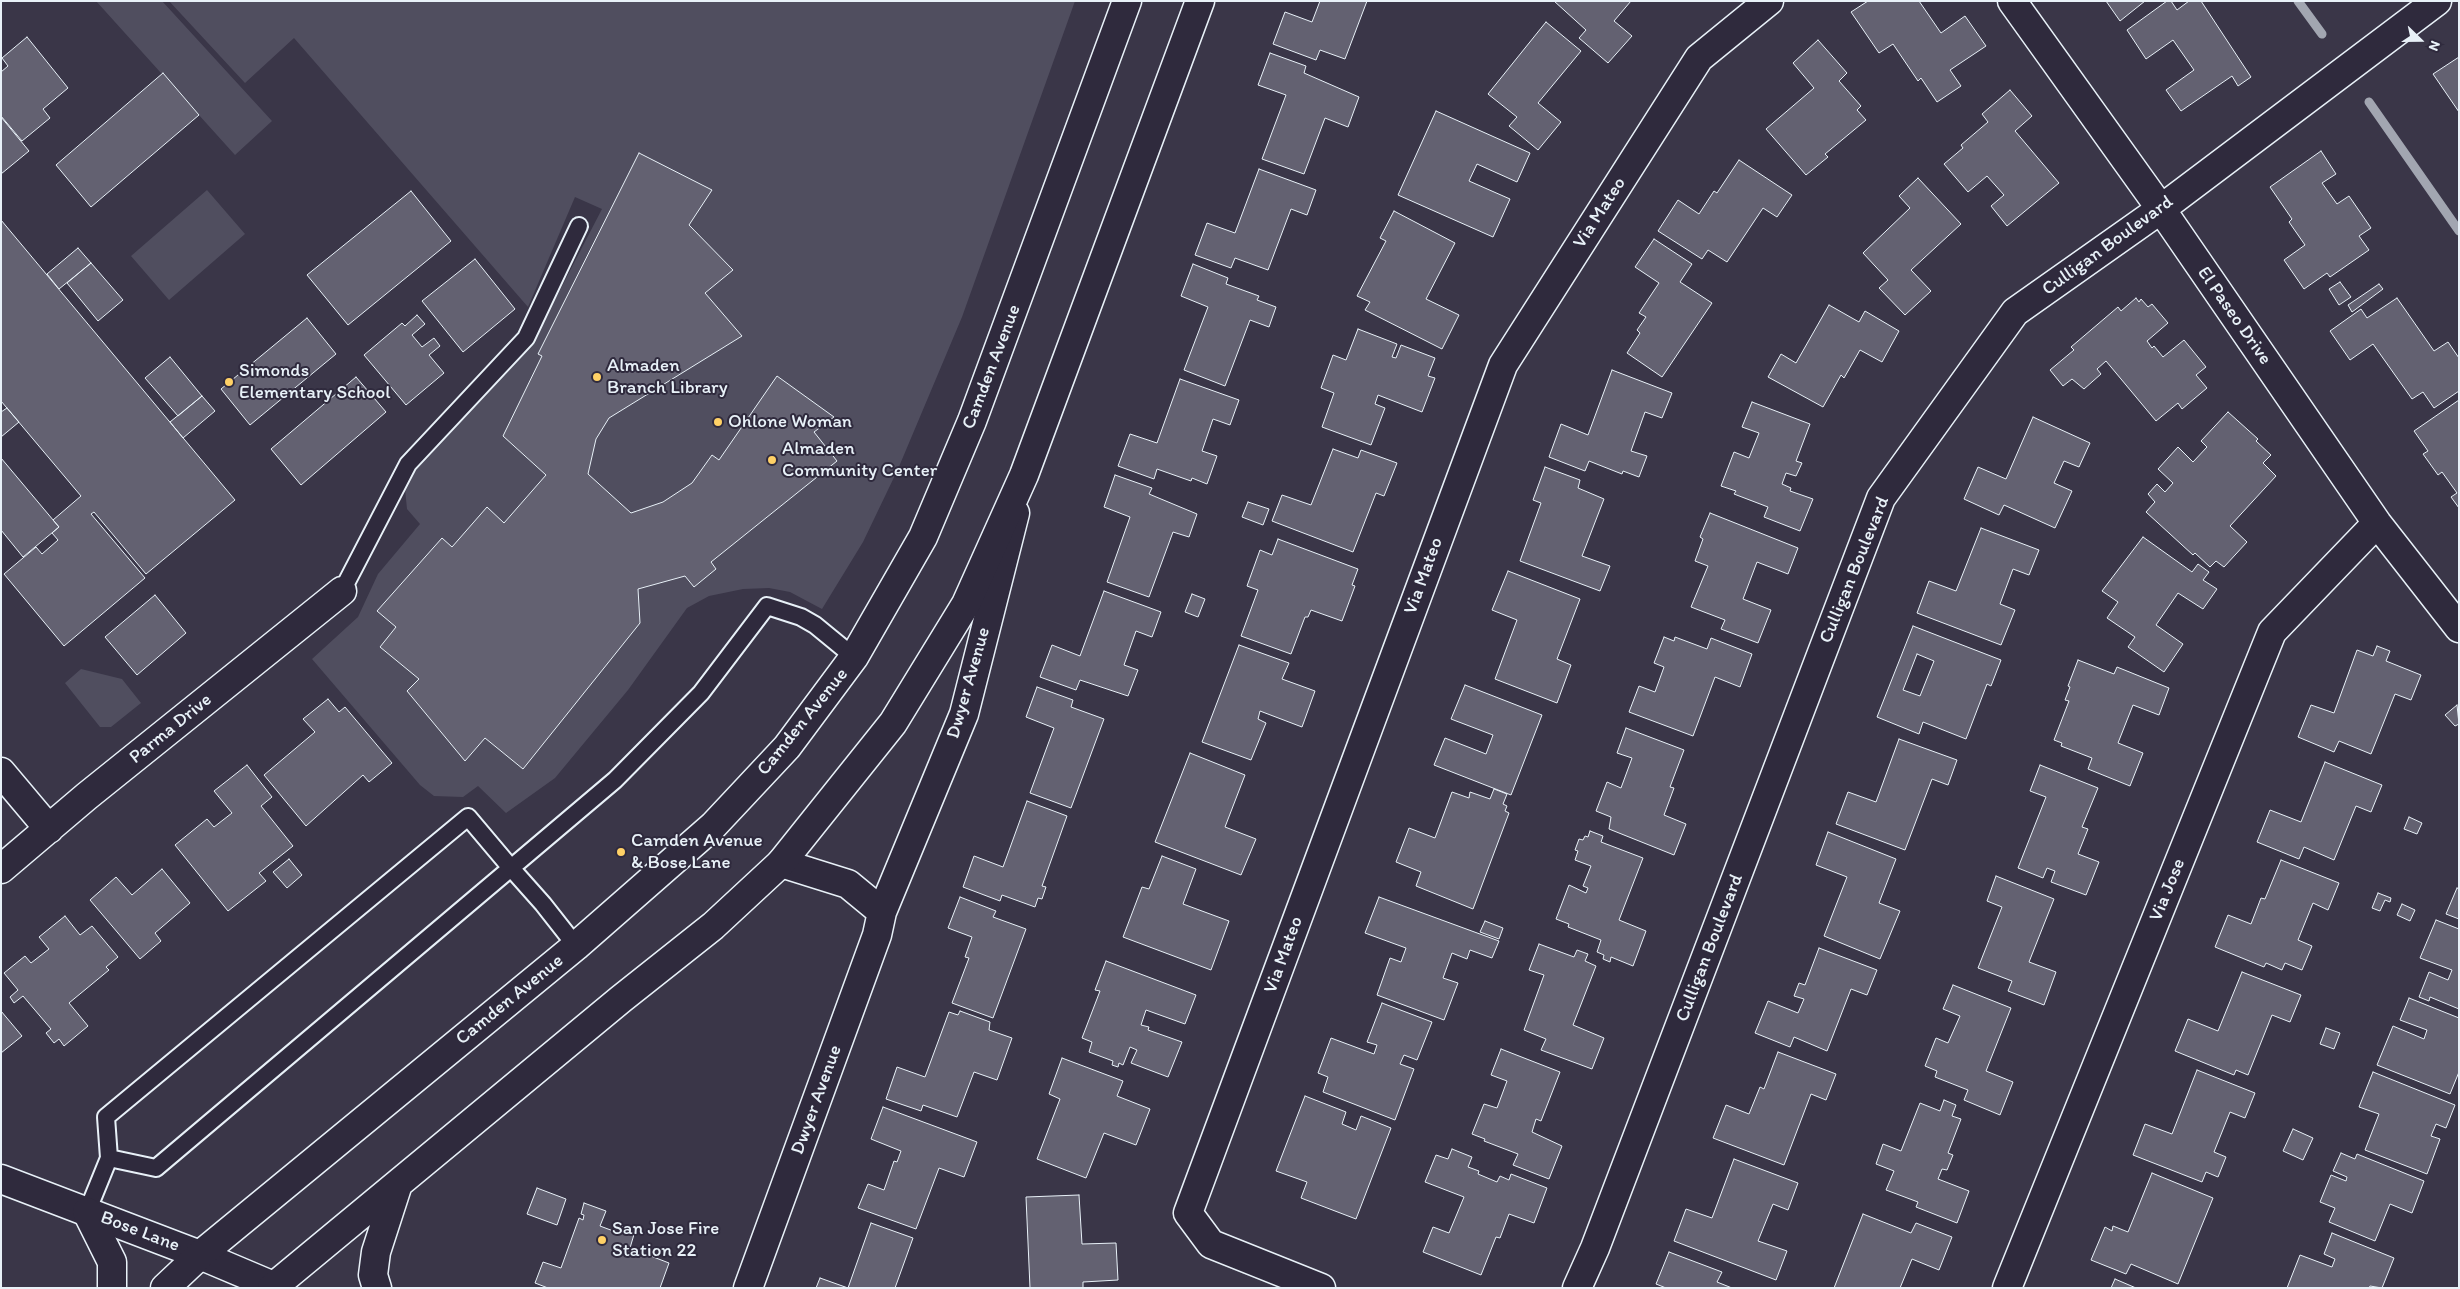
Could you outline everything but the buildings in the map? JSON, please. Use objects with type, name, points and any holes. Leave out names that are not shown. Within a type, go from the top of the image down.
[{"type":"street","name":"Camden Avenue","points":[[165,1288],[200,1255],[576,946],[713,826],[787,747],[854,657],[923,537],[972,422],[1127,1]]},
{"type":"street","points":[[275,1287],[713,926],[781,863],[893,722],[966,604],[1024,475],[1200,1]]},
{"type":"street","name":"Via Mateo","points":[[1321,1288],[1211,1244],[1188,1213],[1502,365],[1698,58],[1769,1]]},
{"type":"street","name":"El Paseo Drive","points":[[2012,1],[2161,209],[2377,523],[2459,628]]},
{"type":"street","name":"Culligan Boulevard","points":[[1577,1288],[1595,1248],[1881,498],[2015,312],[2161,209],[2437,1]]},
{"type":"street","name":"Dwyer Avenue","points":[[748,1288],[877,935],[882,912],[964,714],[1024,475]]},
{"type":"street","name":"Via Jose","points":[[2007,1288],[2272,632],[2377,523]]},
{"type":"street","name":"Parma Drive","points":[[1,869],[342,591]]},
{"type":"street","points":[[1,772],[49,829]]},
{"type":"street","points":[[781,863],[848,884],[882,912]]},
{"type":"street","name":"Bose Lane","points":[[1,1178],[200,1255],[275,1287]]},
{"type":"street","points":[[377,1288],[373,1275],[376,1252],[398,1184]]},
{"type":"street","points":[[87,1212],[112,1262],[112,1288]]},
{"type":"lane","points":[[342,591],[408,464],[526,338],[579,226]]},
{"type":"lane","points":[[109,1158],[156,1168],[615,780],[695,699],[767,606],[801,617],[815,625],[854,657]]},
{"type":"lane","points":[[87,1212],[109,1158],[106,1117],[468,817],[576,946]]},
{"type":"shaded area","points":[[96,1],[162,1],[272,121],[235,155]]},
{"type":"shaded area","points":[[169,1],[1075,1],[962,317],[898,469],[863,542],[822,609],[790,592],[769,588],[743,589],[709,596],[687,608],[628,690],[555,778],[506,813],[478,786],[463,797],[434,796],[420,785],[312,659],[358,617],[378,574],[420,524],[407,509],[405,489],[413,468],[532,344],[602,209],[575,197],[528,307],[294,38],[245,83]]},
{"type":"shaded area","points":[[207,190],[245,234],[169,300],[131,256]]},
{"type":"shaded area","points":[[81,669],[122,679],[141,703],[111,727],[100,727],[65,683]]},
{"type":"waterway","points":[[2298,1],[2322,34]]},
{"type":"waterway","points":[[2369,102],[2459,231]]},
{"type":"place","name":"Almaden Branch Library","points":[[597,377]]},
{"type":"place","name":"Simonds Elementary School","points":[[229,382]]},
{"type":"place","name":"Ohlone Woman","points":[[718,422]]},
{"type":"place","name":"Almaden Community Center","points":[[772,460]]},
{"type":"place","name":"Camden Avenue & Bose Lane","points":[[621,852]]},
{"type":"place","name":"San Jose Fire Station 22","points":[[602,1240]]}]
